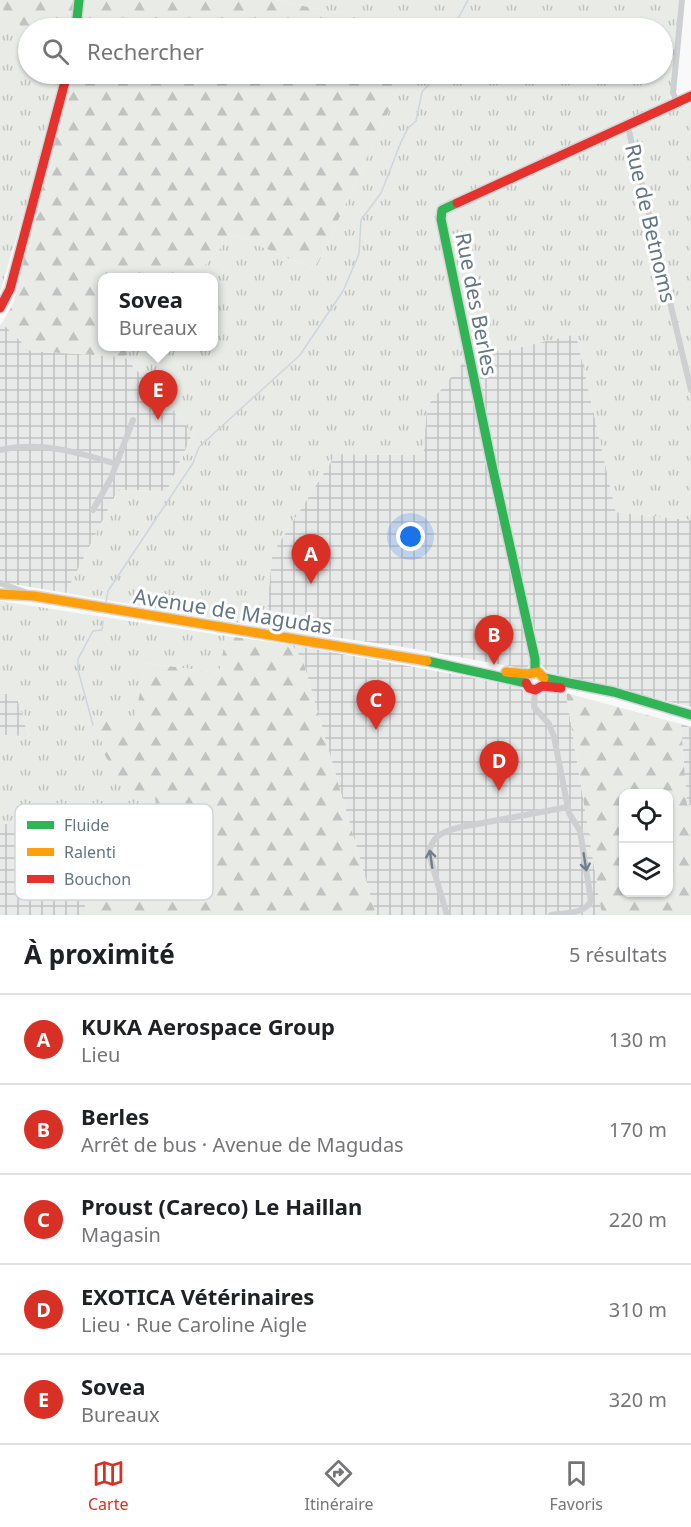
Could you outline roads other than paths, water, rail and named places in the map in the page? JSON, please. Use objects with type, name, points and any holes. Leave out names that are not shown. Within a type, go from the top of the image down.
[{"type":"street","points":[[77,18],[79,0]]},
{"type":"street","points":[[677,102],[673,93],[682,0]]},
{"type":"street","points":[[0,308],[10,289],[64,84]]},
{"type":"street","name":"Rue des Berles","points":[[530,676],[535,659],[491,461],[444,230],[442,210],[628,127],[691,96]]},
{"type":"street","name":"Rue de Betnoms","points":[[628,127],[691,390]]},
{"type":"street","points":[[93,510],[107,486],[133,420]]},
{"type":"street","points":[[0,450],[26,446],[53,447],[116,464]]},
{"type":"street","points":[[0,583],[34,596]]},
{"type":"street","name":"Avenue de Magudas","points":[[0,589],[12,594]]},
{"type":"street","name":"Avenue de Magudas","points":[[0,594],[34,596],[530,676]]},
{"type":"street","points":[[591,915],[580,831],[569,813],[554,737],[549,724],[534,707],[540,685],[541,673],[530,676],[529,687],[540,685],[614,692],[691,715]]},
{"type":"street","points":[[447,915],[429,854],[436,837],[461,827],[568,807]]},
{"type":"street","points":[[551,915],[584,909],[589,905]]},
{"type":"waterway","points":[[458,18],[468,0]]},
{"type":"waterway","points":[[106,602],[108,591],[193,463],[199,447],[300,355],[343,291],[359,254],[361,220],[381,193],[401,142],[408,128],[416,121],[422,92],[429,84]]},
{"type":"waterway","points":[[93,725],[78,670],[78,659],[93,631],[102,630],[103,621]]},
{"type":"place","name":"Sovea","points":[[158,420]]},
{"type":"place","name":"KUKA Aerospace Group","points":[[311,584]]},
{"type":"place","name":"Berles","points":[[494,665]]},
{"type":"place","name":"Proust (Careco) Le Haillan","points":[[376,730]]},
{"type":"place","name":"EXOTICA Vétérinaires","points":[[499,791]]}]
